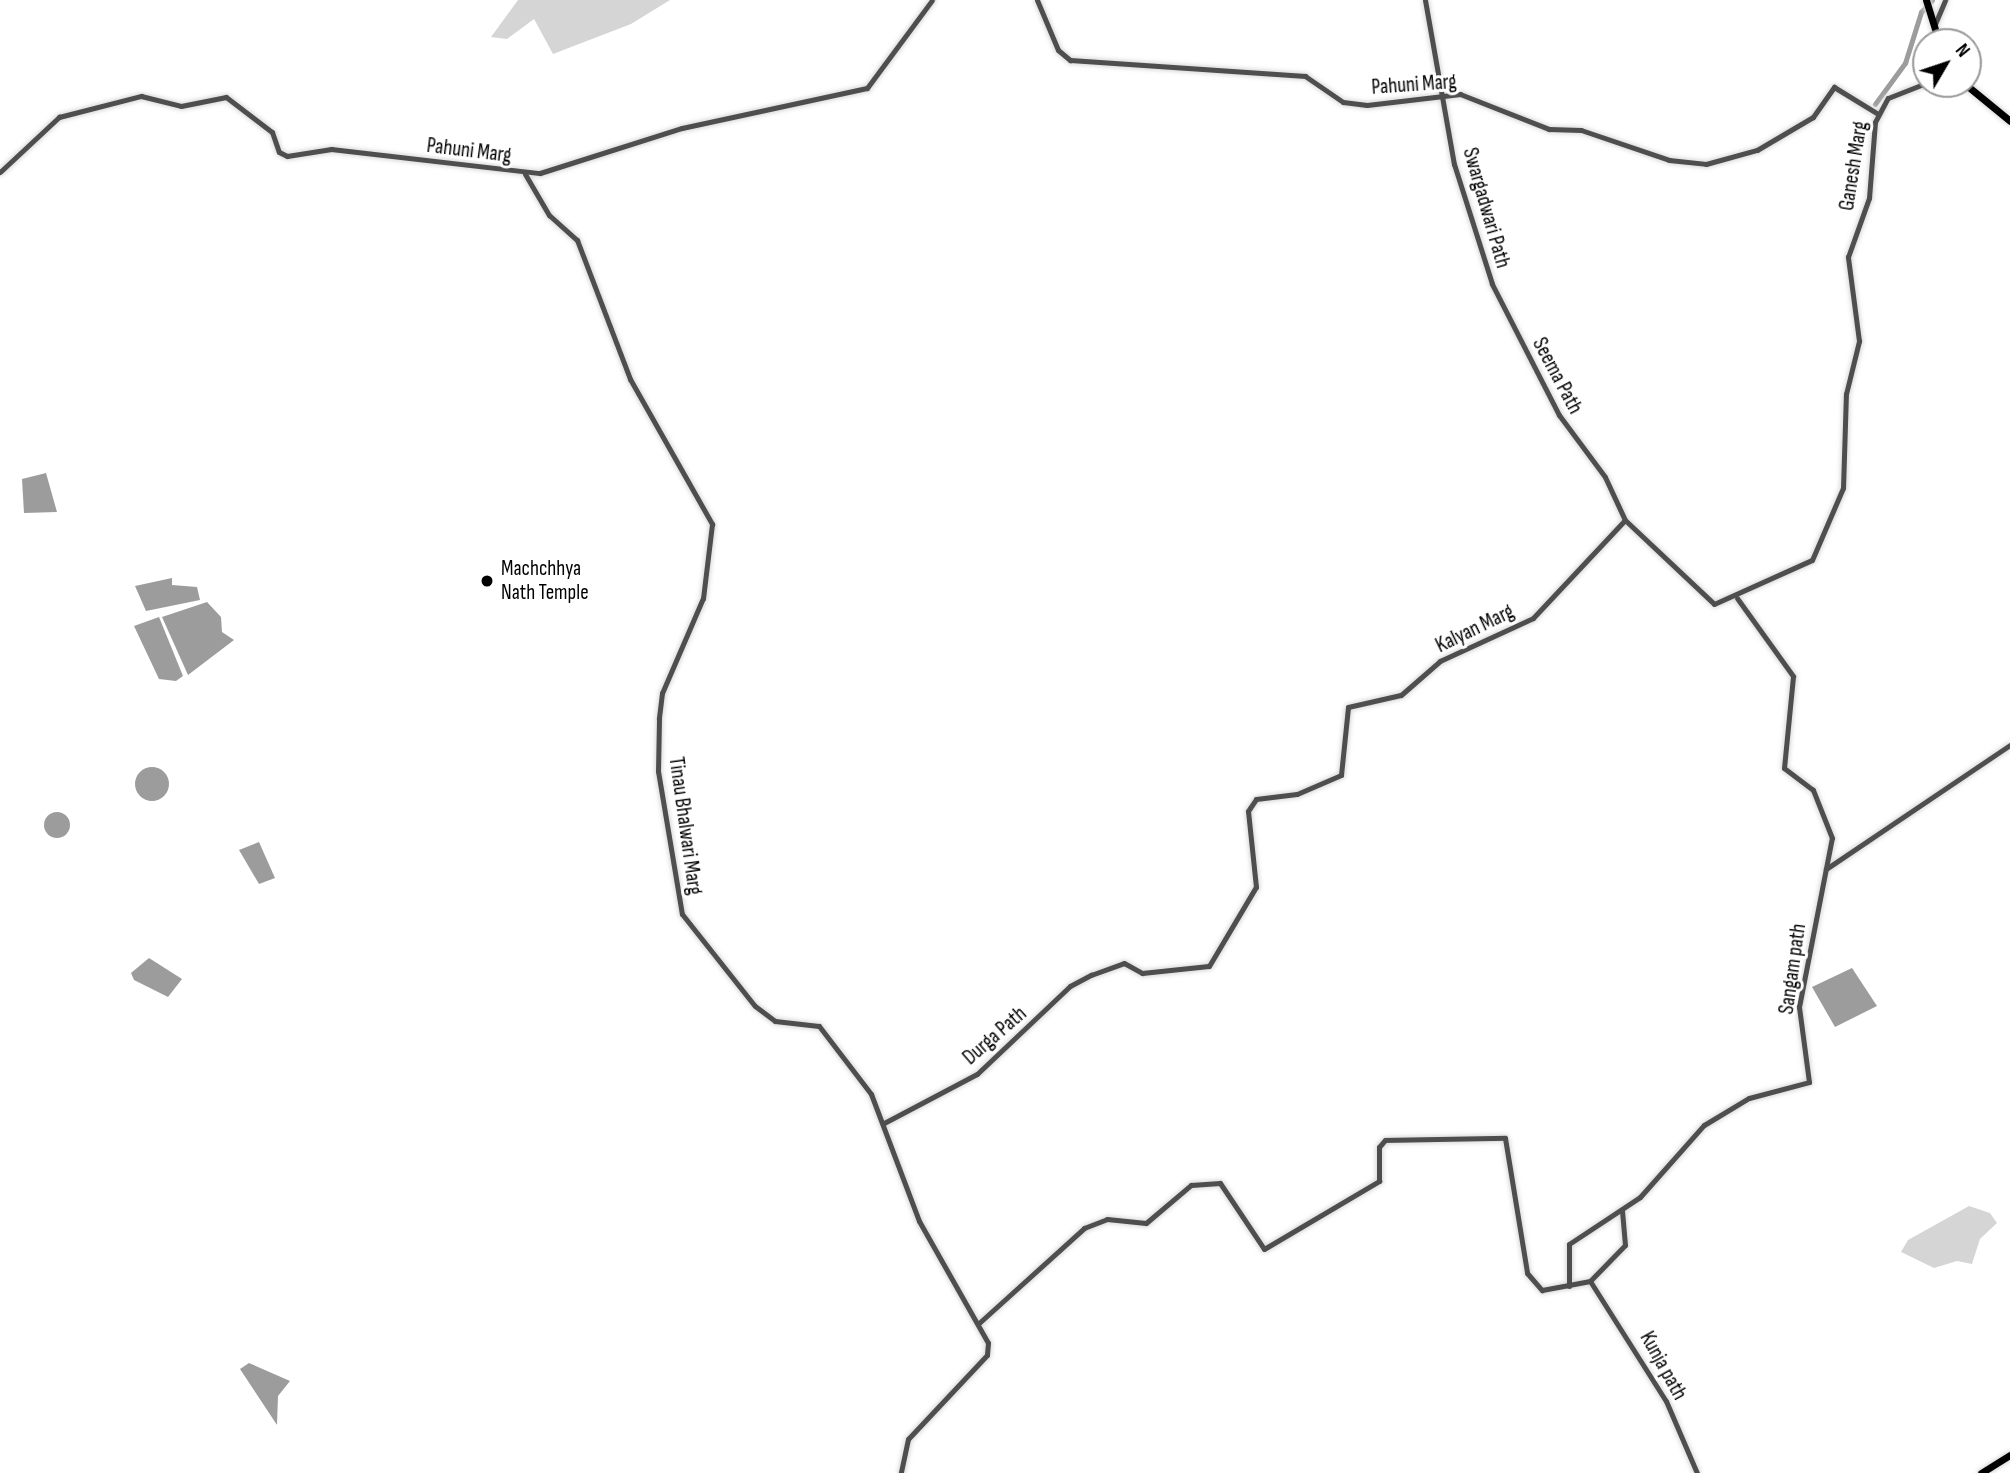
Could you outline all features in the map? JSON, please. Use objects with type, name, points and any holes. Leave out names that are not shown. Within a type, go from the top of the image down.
[{"type":"main road","points":[[1926,1],[1936,28]]},
{"type":"main road","points":[[1982,98],[2010,121]]},
{"type":"main road","points":[[1981,1473],[2010,1455]]},
{"type":"street","name":"Pahuni Marg","points":[[0,172],[59,117],[141,96],[181,106],[226,97],[272,132],[279,152],[287,156],[331,149],[525,174],[569,166],[682,128],[867,88],[932,0]]},
{"type":"street","name":"Pahuni Marg","points":[[1037,0],[1058,50],[1070,60],[1305,76],[1350,103],[1460,94],[1549,129],[1581,130],[1669,160],[1706,164],[1792,132],[1834,87],[1878,114]]},
{"type":"street","name":"Swargadwari Path","points":[[1424,0],[1458,178],[1492,284],[1519,337]]},
{"type":"street","points":[[1935,24],[1945,0]]},
{"type":"street","name":"Ganesh Marg","points":[[1737,598],[1768,576],[1812,560],[1843,488],[1846,394],[1859,341],[1848,257],[1869,198],[1878,114],[1888,98],[1912,89]]},
{"type":"street","name":"Tinau Bhalwari Marg","points":[[525,174],[549,215],[577,240],[630,379],[712,524],[703,598],[662,693],[659,719],[658,771],[682,914],[766,1016],[819,1026],[871,1094],[919,1221],[979,1324],[987,1355],[908,1439],[901,1473]]},
{"type":"street","name":"Seema Path","points":[[1519,337],[1568,430],[1605,477],[1625,520]]},
{"type":"street","points":[[1625,520],[1709,602],[1737,598]]},
{"type":"street","name":"Kalyan Marg","points":[[1120,964],[1142,973],[1209,966],[1256,887],[1248,811],[1256,799],[1297,794],[1342,775],[1348,707],[1401,695],[1440,661],[1533,618],[1625,520]]},
{"type":"street","name":"Sangam path","points":[[1569,1286],[1569,1244],[1622,1211],[1677,1160],[1704,1125],[1749,1098],[1809,1082],[1799,1007],[1832,838],[1826,811],[1803,779],[1784,768],[1793,676],[1737,598]]},
{"type":"street","points":[[1826,869],[2010,745]]},
{"type":"street","name":"Durga Path","points":[[884,1124],[977,1074],[1070,986],[1120,964]]},
{"type":"street","points":[[979,1324],[1084,1228],[1107,1219],[1146,1223],[1191,1185],[1220,1184],[1265,1249],[1379,1181],[1379,1147],[1385,1140],[1505,1138],[1527,1273],[1542,1290],[1590,1281],[1625,1245],[1622,1211]]},
{"type":"street","name":"Kunja path","points":[[1590,1281],[1666,1401],[1698,1473]]},
{"type":"shaded area","points":[[518,0],[670,0],[631,24],[553,54],[534,19],[507,39],[491,37]]},
{"type":"shaded area","points":[[46,473],[57,512],[24,513],[22,479]]},
{"type":"shaded area","points":[[172,578],[172,585],[197,587],[200,600],[146,611],[135,586]]},
{"type":"shaded area","points":[[207,602],[221,617],[222,632],[234,640],[188,675],[162,617]]},
{"type":"shaded area","points":[[159,617],[183,676],[176,681],[159,679],[134,626]]},
{"type":"shaded area","points":[[152,767],[164,772],[169,784],[164,796],[152,801],[140,796],[135,784],[140,772]]},
{"type":"shaded area","points":[[57,812],[66,816],[70,825],[66,834],[57,838],[48,834],[44,825],[48,816]]},
{"type":"shaded area","points":[[259,842],[275,878],[259,884],[239,850]]},
{"type":"shaded area","points":[[149,958],[182,979],[168,997],[134,980],[131,973]]},
{"type":"shaded area","points":[[1852,968],[1877,1006],[1835,1027],[1812,987]]},
{"type":"shaded area","points":[[1969,1206],[1990,1213],[1997,1223],[1980,1239],[1972,1264],[1957,1261],[1934,1268],[1901,1252],[1908,1240]]},
{"type":"shaded area","points":[[249,1363],[290,1381],[278,1396],[277,1425],[240,1369]]},
{"type":"waterway","points":[[1875,104],[1905,63],[1921,12],[1932,0]]},
{"type":"place","name":"Machchhya Nath Temple","points":[[487,581]]}]
